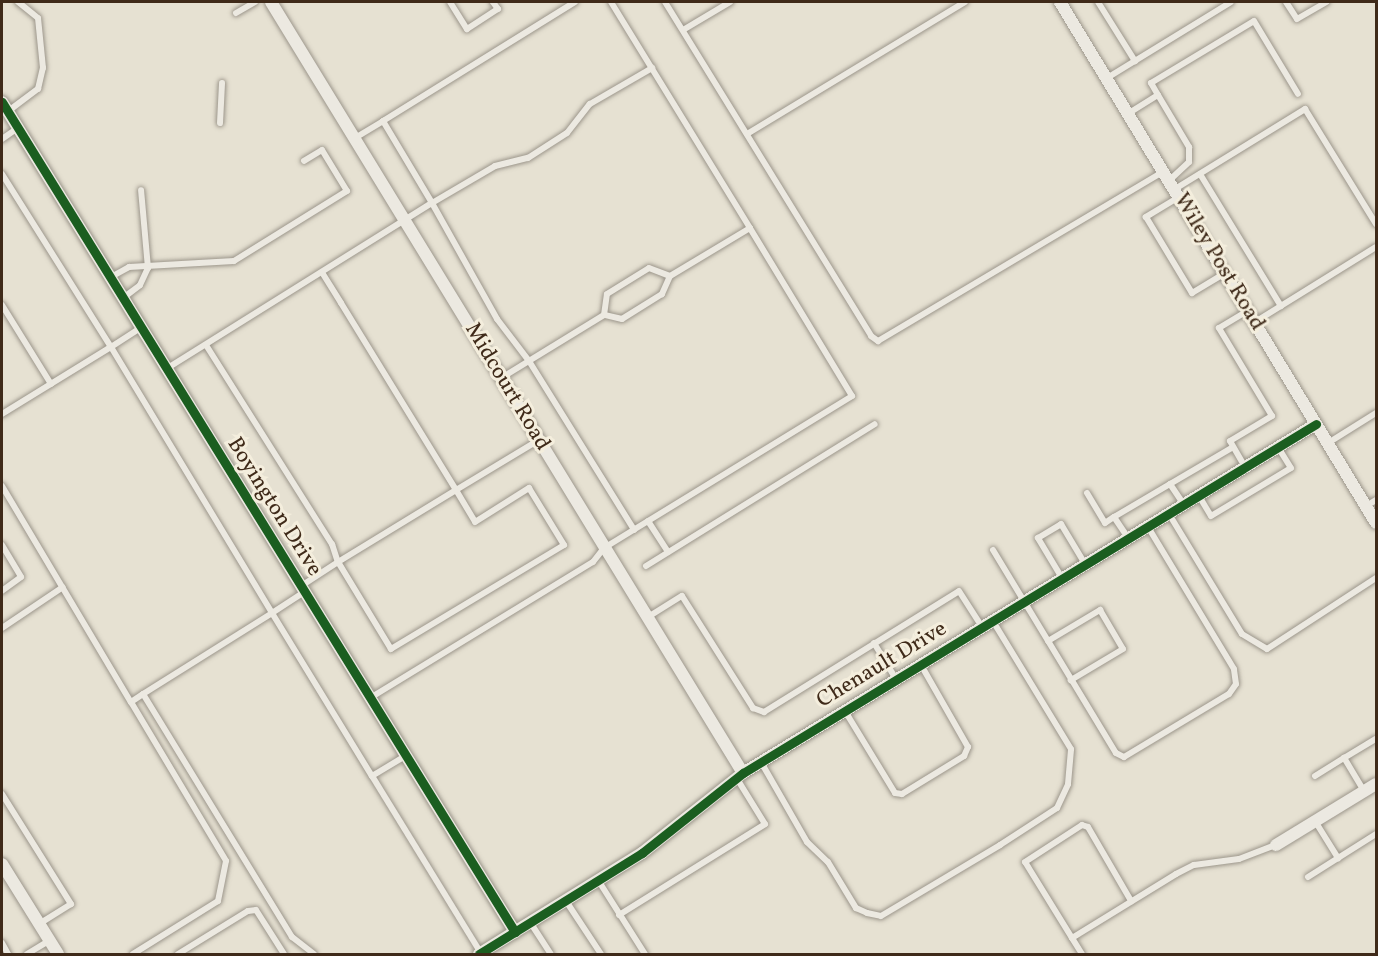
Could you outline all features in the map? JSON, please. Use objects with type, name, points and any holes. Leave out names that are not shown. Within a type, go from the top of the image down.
[{"type":"street","name":"Midcourt Road","points":[[272,2],[647,617],[739,775]]},
{"type":"street","name":"Wiley Post Road","points":[[1060,2],[1316,424],[1371,503],[1377,523]]},
{"type":"street","name":"Boyington Drive","points":[[4,107],[515,932]]},
{"type":"street","name":"Chenault Drive","points":[[480,954],[670,833],[739,775],[1316,424]]},
{"type":"street","points":[[1276,845],[1376,784]]},
{"type":"street","points":[[2,864],[5,878],[58,954]]},
{"type":"lane","points":[[4,107],[38,89],[43,68],[38,18],[18,2]]},
{"type":"lane","points":[[236,13],[255,2]]},
{"type":"lane","points":[[450,2],[467,28],[498,9],[493,2]]},
{"type":"lane","points":[[355,138],[575,2]]},
{"type":"lane","points":[[370,698],[592,562],[604,548],[852,396],[611,2]]},
{"type":"lane","points":[[665,2],[871,336],[878,341],[1172,184],[1200,174],[1305,109],[1377,224]]},
{"type":"lane","points":[[683,30],[730,2]]},
{"type":"lane","points":[[747,134],[965,2]]},
{"type":"lane","points":[[1098,2],[1135,61]]},
{"type":"lane","points":[[1107,78],[1231,2]]},
{"type":"lane","points":[[1286,2],[1297,19],[1326,2]]},
{"type":"lane","points":[[1226,273],[1192,293],[1146,217],[1189,162],[1189,147],[1151,83],[1254,21],[1298,94]]},
{"type":"lane","points":[[166,370],[323,274],[404,219],[495,166],[528,158],[567,133],[590,104],[652,68]]},
{"type":"lane","points":[[220,123],[222,83]]},
{"type":"lane","points":[[1129,113],[1158,95]]},
{"type":"lane","points":[[383,121],[497,319],[530,361],[634,530]]},
{"type":"lane","points":[[2,140],[18,128]]},
{"type":"lane","points":[[110,278],[129,267],[148,268],[234,261],[347,191],[322,150],[304,161]]},
{"type":"lane","points":[[2,174],[111,347],[480,954]]},
{"type":"lane","points":[[1200,174],[1281,306]]},
{"type":"lane","points":[[122,298],[140,285],[148,268],[141,190]]},
{"type":"lane","points":[[501,378],[604,315],[622,319],[662,294],[670,276],[750,228]]},
{"type":"lane","points":[[1255,322],[1377,247]]},
{"type":"lane","points":[[604,315],[606,294],[649,268],[670,276]]},
{"type":"lane","points":[[206,345],[332,544],[338,562],[391,649],[564,544],[529,488],[475,522],[323,274]]},
{"type":"lane","points":[[2,305],[51,384]]},
{"type":"lane","points":[[1245,468],[1230,441],[1272,416],[1219,328],[1248,310]]},
{"type":"lane","points":[[2,414],[140,328]]},
{"type":"lane","points":[[1328,443],[1377,413]]},
{"type":"lane","points":[[646,566],[875,424]]},
{"type":"lane","points":[[131,702],[272,613],[338,562],[539,440]]},
{"type":"lane","points":[[1087,493],[1105,523],[1233,447]]},
{"type":"lane","points":[[1199,496],[1211,516],[1291,468],[1278,447]]},
{"type":"lane","points":[[1170,484],[1184,505]]},
{"type":"lane","points":[[2,486],[226,861],[218,901],[133,954]]},
{"type":"lane","points":[[1169,514],[1242,634],[1267,649],[1377,578]]},
{"type":"lane","points":[[1114,517],[1128,538]]},
{"type":"lane","points":[[648,521],[668,552]]},
{"type":"lane","points":[[1062,578],[1038,538],[1061,524],[1085,564]]},
{"type":"lane","points":[[993,550],[1116,753],[1124,757],[1229,694],[1236,684],[1234,669],[1148,526]]},
{"type":"lane","points":[[2,545],[21,577],[2,591]]},
{"type":"lane","points":[[2,628],[63,587]]},
{"type":"lane","points":[[647,617],[682,596],[753,708],[764,712],[959,591],[987,624],[1071,749],[1068,784],[1057,808],[881,916],[856,908],[828,862],[807,842],[761,762]]},
{"type":"lane","points":[[1048,641],[1100,610],[1123,649],[1071,680]]},
{"type":"lane","points":[[874,643],[896,680]]},
{"type":"lane","points":[[845,711],[895,793],[902,794],[964,756],[968,747],[921,665]]},
{"type":"lane","points":[[143,694],[292,937],[314,954]]},
{"type":"lane","points":[[1315,776],[1377,739]]},
{"type":"lane","points":[[372,776],[405,756]]},
{"type":"lane","points":[[1344,758],[1364,791]]},
{"type":"lane","points":[[619,915],[765,824],[739,775]]},
{"type":"lane","points":[[2,794],[71,904],[39,924]]},
{"type":"lane","points":[[1315,821],[1338,858]]},
{"type":"lane","points":[[1082,954],[1025,862],[1072,831],[1088,827],[1131,901]]},
{"type":"lane","points":[[1308,877],[1377,834]]},
{"type":"lane","points":[[1072,938],[1194,865],[1239,859],[1276,845]]},
{"type":"lane","points":[[597,880],[645,954]]},
{"type":"lane","points":[[566,900],[601,954]]},
{"type":"lane","points":[[178,954],[248,911],[256,910],[284,954]]},
{"type":"lane","points":[[530,922],[550,954]]},
{"type":"lane","points":[[27,954],[49,940]]},
{"type":"lane","points":[[2,943],[8,954]]},
{"type":"cycle path","points":[[2,102],[515,932]]},
{"type":"cycle path","points":[[479,954],[642,853],[743,773],[1316,424]]}]
